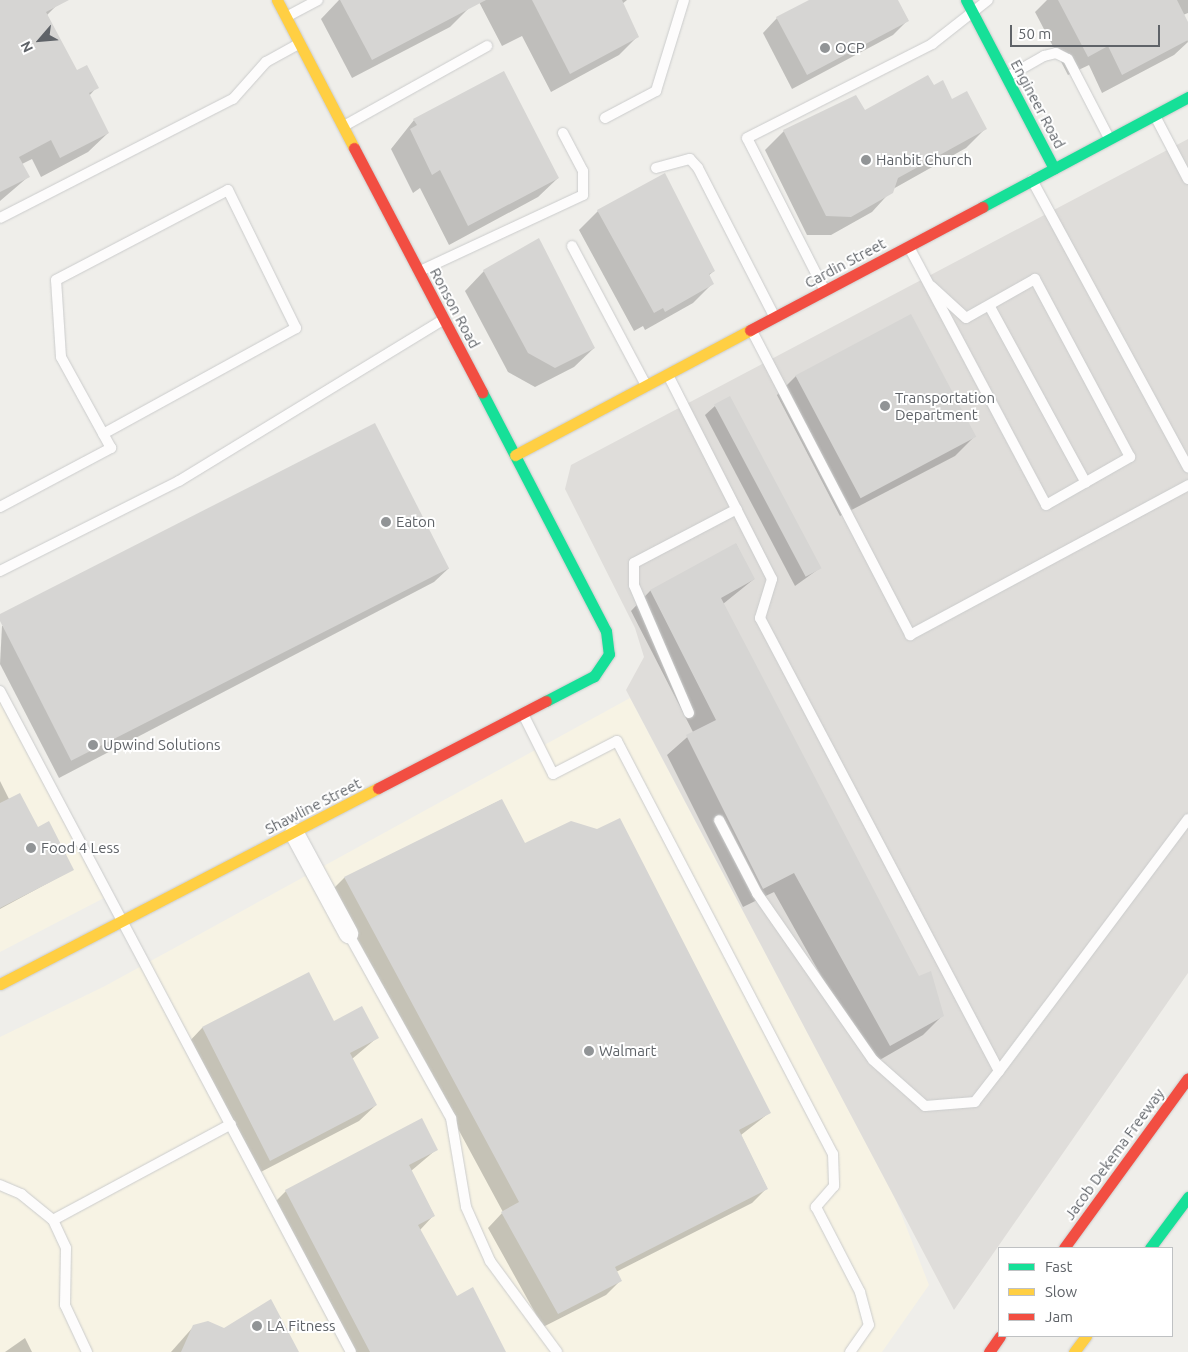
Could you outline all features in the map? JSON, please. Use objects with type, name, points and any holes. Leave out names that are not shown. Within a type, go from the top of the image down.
[{"type":"main road","name":"Ronson Road","points":[[277,0],[606,631]]},
{"type":"main road","name":"Engineer Road","points":[[969,5],[1054,168]]},
{"type":"main road","name":"Cardin Street","points":[[515,456],[1188,97]]},
{"type":"main road","name":"Shawline Street","points":[[0,984],[294,834],[594,676],[609,654],[606,631]]},
{"type":"main road","name":"Jacob Dekema Freeway","points":[[1065,1247],[1188,1078]]},
{"type":"main road","points":[[1151,1247],[1188,1197]]},
{"type":"main road","points":[[989,1352],[999,1337]]},
{"type":"main road","points":[[1074,1352],[1085,1337]]},
{"type":"street","points":[[294,834],[348,932]]},
{"type":"lane","points":[[286,17],[318,0]]},
{"type":"lane","points":[[605,118],[656,91],[684,0]]},
{"type":"lane","points":[[825,291],[747,138],[932,44],[969,5],[988,0]]},
{"type":"lane","points":[[0,218],[233,99],[266,62],[300,43]]},
{"type":"lane","points":[[343,126],[487,46]]},
{"type":"lane","points":[[1007,77],[1044,56],[1056,53],[1068,59],[1109,139]]},
{"type":"lane","points":[[1154,115],[1188,179]]},
{"type":"lane","points":[[419,272],[583,195],[583,171],[563,133]]},
{"type":"lane","points":[[656,168],[690,159],[698,168],[775,317]]},
{"type":"lane","points":[[1032,180],[1188,467]]},
{"type":"lane","points":[[0,507],[110,448],[61,357],[56,280],[228,190],[296,328],[103,434]]},
{"type":"lane","points":[[572,246],[646,386]]},
{"type":"lane","points":[[908,246],[931,286],[966,318],[990,307],[1034,279],[1130,457],[1046,505],[931,293],[931,286]]},
{"type":"lane","points":[[990,307],[1086,483]]},
{"type":"lane","points":[[0,571],[179,481],[444,319]]},
{"type":"lane","points":[[752,330],[910,634],[1188,485]]},
{"type":"lane","points":[[668,374],[772,580],[760,618],[999,1071]]},
{"type":"lane","points":[[689,713],[634,585],[634,564],[737,510]]},
{"type":"lane","points":[[0,691],[351,1352]]},
{"type":"lane","points":[[523,713],[553,774],[617,741],[833,1154],[834,1186],[816,1208],[860,1292],[869,1325],[850,1352]]},
{"type":"lane","points":[[719,820],[757,893],[873,1060],[925,1106],[975,1102],[1188,819]]},
{"type":"lane","points":[[348,932],[451,1118],[466,1208],[490,1261],[522,1310],[541,1324],[557,1352]]},
{"type":"lane","points":[[53,1220],[231,1124]]},
{"type":"lane","points":[[0,1185],[21,1194],[53,1220],[66,1248],[65,1305],[87,1352]]},
{"type":"shaded area","points":[[1188,139],[1188,973],[954,1310],[626,690],[644,657],[635,628],[565,489],[571,465]]},
{"type":"shaded area","points":[[630,698],[895,1198],[929,1285],[882,1352],[0,1352],[0,1037],[105,986]]},
{"type":"shaded area","points":[[0,701],[104,898],[0,952]]},
{"type":"building","points":[[0,0],[69,0],[46,12],[77,70],[87,65],[99,88],[89,93],[109,133],[60,158],[51,140],[19,157],[30,177],[0,192]]},
{"type":"building","points":[[340,0],[486,0],[372,60]]},
{"type":"building","points":[[532,0],[622,0],[639,37],[570,74]]},
{"type":"building","name":"OCP","points":[[809,0],[898,0],[909,21],[807,75],[776,17]]},
{"type":"building","points":[[1058,0],[1177,0],[1188,22],[1188,40],[1122,75],[1108,46],[1088,57]]},
{"type":"building","points":[[504,71],[559,178],[468,226],[440,170],[432,175],[410,129],[417,125],[413,119]]},
{"type":"building","name":"Hanbit Church","points":[[928,75],[934,85],[943,80],[952,99],[967,91],[987,129],[898,178],[893,193],[851,217],[826,216],[783,130],[856,95],[865,110]]},
{"type":"building","points":[[665,173],[715,271],[709,274],[714,284],[665,312],[663,308],[654,313],[597,210]]},
{"type":"building","points":[[539,238],[595,348],[555,368],[528,353],[483,270]]},
{"type":"building","name":"Transportation Department","points":[[911,314],[976,437],[861,498],[795,376]]},
{"type":"building","points":[[730,396],[822,568],[806,577],[714,404]]},
{"type":"building","points":[[375,423],[449,568],[71,761],[0,621],[0,614]]},
{"type":"building","points":[[736,543],[755,579],[721,598],[919,976],[931,971],[944,1016],[890,1046],[794,873],[763,889],[686,735],[716,720],[650,590]]},
{"type":"building","name":"Food 4 Less","points":[[20,793],[38,827],[49,821],[74,870],[0,908],[0,803]]},
{"type":"building","name":"Walmart","points":[[502,799],[525,843],[571,821],[597,829],[620,818],[771,1113],[739,1130],[768,1189],[615,1267],[622,1281],[558,1314],[501,1212],[519,1202],[344,877]]},
{"type":"building","points":[[309,972],[334,1021],[362,1006],[379,1038],[350,1053],[377,1105],[270,1161],[202,1027]]},
{"type":"building","points":[[422,1118],[438,1150],[409,1165],[435,1216],[418,1225],[457,1296],[473,1287],[506,1352],[370,1352],[285,1190]]},
{"type":"building","name":"LA Fitness","points":[[271,1299],[299,1352],[181,1352],[193,1325],[208,1321],[224,1328]]},
{"type":"traffic: fast","points":[[966,0],[1054,168]]},
{"type":"traffic: fast","points":[[982,207],[1188,97]]},
{"type":"traffic: fast","points":[[482,392],[606,631],[609,654],[594,676],[546,701]]},
{"type":"traffic: fast","points":[[1151,1247],[1188,1197]]},
{"type":"traffic: slow","points":[[277,0],[354,148]]},
{"type":"traffic: slow","points":[[515,455],[750,330]]},
{"type":"traffic: slow","points":[[0,984],[378,788]]},
{"type":"traffic: slow","points":[[1074,1352],[1085,1337]]},
{"type":"traffic: jam","points":[[354,148],[482,392]]},
{"type":"traffic: jam","points":[[750,330],[982,207]]},
{"type":"traffic: jam","points":[[378,788],[546,701]]},
{"type":"traffic: jam","points":[[1065,1247],[1188,1078]]},
{"type":"traffic: jam","points":[[989,1352],[999,1337]]},
{"type":"place","name":"OCP","points":[[825,48]]},
{"type":"place","name":"Hanbit Church","points":[[866,160]]},
{"type":"place","name":"Transportation Department","points":[[885,406]]},
{"type":"place","name":"Eaton","points":[[386,522]]},
{"type":"place","name":"Upwind Solutions","points":[[93,745]]},
{"type":"place","name":"Food 4 Less","points":[[31,848]]},
{"type":"place","name":"Walmart","points":[[589,1051]]},
{"type":"place","name":"LA Fitness","points":[[257,1326]]}]
